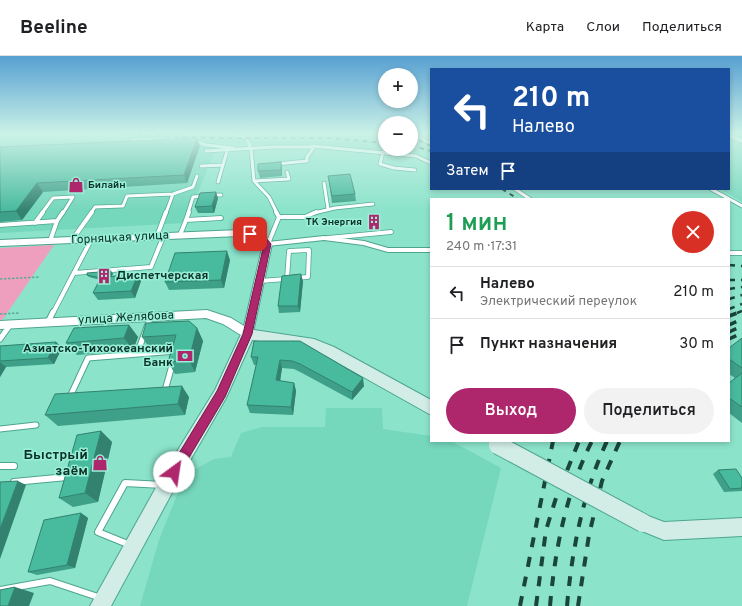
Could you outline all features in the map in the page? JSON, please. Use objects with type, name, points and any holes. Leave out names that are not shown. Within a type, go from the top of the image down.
[{"type":"main road","points":[[102,603],[167,485],[221,394],[248,334],[309,343],[329,351],[430,407]]},
{"type":"main road","points":[[495,443],[643,523],[664,531],[742,527]]},
{"type":"street","name":"Горняцкая улица","points":[[0,244],[92,238],[240,233],[259,234],[268,244]]},
{"type":"street","points":[[248,334],[268,244],[324,238],[364,243],[388,250],[430,250]]},
{"type":"street","name":"улица Желябова","points":[[5,325],[207,314],[226,321],[248,334]]},
{"type":"lane","points":[[218,182],[224,160]]},
{"type":"lane","points":[[252,160],[254,181],[269,197],[279,217],[268,244]]},
{"type":"lane","points":[[268,164],[307,161],[307,160]]},
{"type":"lane","points":[[381,160],[380,164],[394,168],[415,170]]},
{"type":"lane","points":[[201,166],[223,165]]},
{"type":"lane","points":[[254,181],[289,179],[287,172]]},
{"type":"lane","points":[[72,240],[95,207],[123,206],[128,196],[173,194],[193,187],[197,176]]},
{"type":"lane","points":[[324,183],[328,209]]},
{"type":"lane","points":[[516,190],[528,198]]},
{"type":"lane","points":[[713,190],[727,198]]},
{"type":"lane","points":[[74,272],[151,267],[173,194]]},
{"type":"lane","points":[[180,235],[193,197],[221,195]]},
{"type":"lane","points":[[35,223],[53,198],[73,197],[57,221],[50,241]]},
{"type":"lane","points":[[730,199],[742,206]]},
{"type":"lane","points":[[279,217],[305,217],[314,212],[328,209],[373,204]]},
{"type":"lane","points":[[186,220],[221,218]]},
{"type":"lane","points":[[0,225],[57,221]]},
{"type":"lane","points":[[324,238],[391,232]]},
{"type":"lane","points":[[48,322],[92,238]]},
{"type":"lane","points":[[260,281],[287,279],[308,277],[309,250],[289,251],[287,279]]},
{"type":"lane","points":[[730,253],[742,253]]},
{"type":"lane","points":[[137,354],[151,316]]},
{"type":"lane","points":[[0,339],[5,325]]},
{"type":"lane","points":[[176,351],[164,394],[68,402],[88,358],[137,354],[176,351]]},
{"type":"lane","points":[[0,429],[36,425]]},
{"type":"lane","points":[[0,466],[14,466]]},
{"type":"lane","points":[[7,483],[67,477],[69,470]]},
{"type":"lane","points":[[133,546],[98,532],[125,483],[167,485]]},
{"type":"lane","points":[[0,590],[50,581],[102,603]]},
{"type":"path","points":[[0,280],[40,277]]},
{"type":"path","points":[[0,314],[19,312]]},
{"type":"shaded area","points":[[0,160],[212,160],[185,223],[0,233]]},
{"type":"shaded area","points":[[730,160],[742,160],[742,202],[722,190],[730,190]]},
{"type":"shaded area","points":[[54,245],[3,319],[0,320],[0,248]]},
{"type":"shaded area","points":[[326,408],[382,408],[383,429],[430,436],[430,442],[453,442],[501,468],[467,606],[140,606],[159,540],[185,475],[214,459],[231,457],[241,433],[262,427],[325,427]]},
{"type":"building","points":[[0,160],[189,160],[184,175],[37,183],[16,211],[0,212]]},
{"type":"building","points":[[281,162],[281,170],[258,171],[258,164]]},
{"type":"building","points":[[350,174],[355,194],[332,196],[328,176]]},
{"type":"building","points":[[216,192],[212,206],[195,207],[200,193]]},
{"type":"building","points":[[227,251],[221,280],[165,282],[175,253]]},
{"type":"building","points":[[111,271],[108,277],[101,278],[87,275],[87,273]]},
{"type":"building","points":[[301,274],[298,306],[278,306],[282,276]]},
{"type":"building","points":[[138,275],[131,291],[93,293],[101,277]]},
{"type":"building","points":[[189,321],[197,328],[189,360],[168,362],[176,335],[142,337],[146,323]]},
{"type":"building","points":[[129,325],[124,338],[66,343],[74,328]]},
{"type":"building","points":[[742,338],[742,368],[730,360],[730,347]]},
{"type":"building","points":[[254,341],[300,341],[363,378],[352,392],[300,364],[292,361],[280,360],[276,380],[294,383],[291,407],[247,405],[258,357],[251,357]]},
{"type":"building","points":[[56,342],[48,358],[0,361],[0,346]]},
{"type":"building","points":[[742,373],[742,407],[730,399],[730,382]]},
{"type":"building","points":[[182,386],[178,404],[45,415],[55,394]]},
{"type":"building","points":[[101,431],[85,493],[59,498],[77,435]]},
{"type":"building","points":[[736,469],[742,478],[742,488],[730,489],[718,470]]},
{"type":"building","points":[[18,481],[0,529],[0,482]]},
{"type":"building","points":[[81,513],[67,565],[28,572],[44,520]]},
{"type":"building","points":[[15,587],[8,606],[0,606],[0,590]]},
{"type":"railway","points":[[504,190],[516,198]]},
{"type":"railway","points":[[730,265],[742,266]]},
{"type":"railway","points":[[730,280],[742,280]]},
{"type":"railway","points":[[730,289],[742,287]]},
{"type":"railway","points":[[730,299],[742,295]]},
{"type":"railway","points":[[730,309],[742,304]]},
{"type":"railway","points":[[737,313],[742,311]]},
{"type":"railway","points":[[730,316],[740,312]]},
{"type":"railway","points":[[730,325],[742,319]]},
{"type":"railway","points":[[730,332],[742,326]]},
{"type":"railway","points":[[730,339],[742,333]]},
{"type":"railway","points":[[520,606],[553,442]]},
{"type":"railway","points":[[536,606],[546,530],[556,498],[579,442]]},
{"type":"railway","points":[[550,606],[555,563],[563,522],[575,481],[592,442]]},
{"type":"railway","points":[[567,606],[572,563],[585,501],[591,481],[607,442]]},
{"type":"railway","points":[[578,606],[589,535],[602,481],[620,442]]},
{"type":"place","name":"Билайн","points":[[76,185]]},
{"type":"place","name":"ТК Энергия","points":[[374,222]]},
{"type":"place","name":"Диспетчерская","points":[[104,276]]},
{"type":"place","name":"Азиатско-Тихоокеанский Банк","points":[[185,356]]},
{"type":"place","name":"Быстрый заём","points":[[100,463]]},
{"type":"route","points":[[174,472],[221,394],[248,334],[268,244],[259,234],[250,234]]}]
